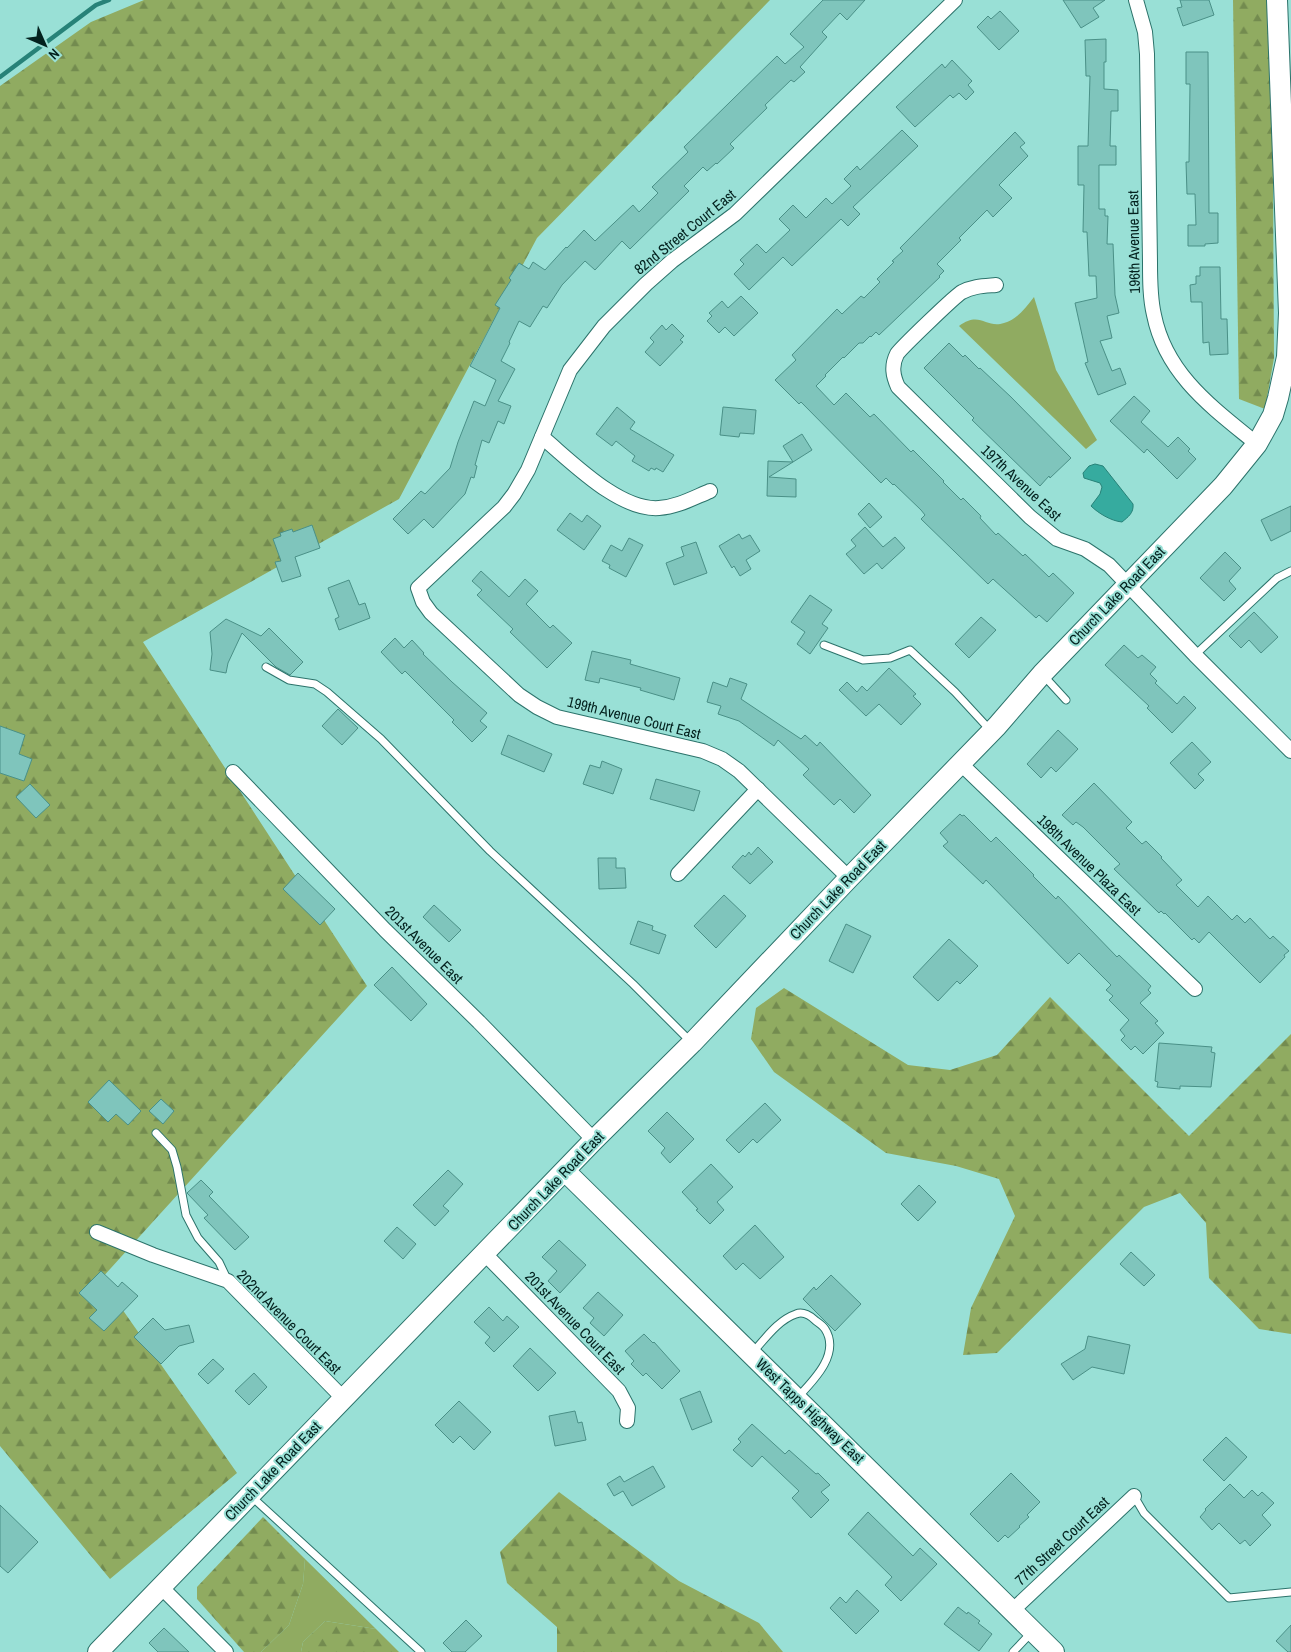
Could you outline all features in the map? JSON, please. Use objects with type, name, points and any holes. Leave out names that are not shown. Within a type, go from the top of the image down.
[{"type":"street","name":"82nd Street Court East","points":[[419,586],[509,501],[528,470],[570,370],[604,326],[672,261],[735,214],[955,0]]},
{"type":"street","name":"196th Avenue East","points":[[1136,0],[1145,32],[1147,54],[1150,292],[1154,317],[1171,361],[1189,386],[1257,444]]},
{"type":"street","name":"Church Lake Road East","points":[[98,1652],[594,1140],[692,1043],[991,732],[1042,674],[1223,486],[1257,444],[1273,415],[1278,398],[1287,357],[1289,313],[1277,0]]},
{"type":"street","name":"197th Avenue East","points":[[996,285],[976,286],[960,293],[898,353],[892,370],[898,387],[1030,517],[1057,539],[1085,549],[1109,565],[1291,751]]},
{"type":"street","points":[[542,437],[596,482],[628,502],[642,507],[658,508],[676,505],[710,491]]},
{"type":"street","name":"199th Avenue Court East","points":[[419,586],[419,595],[431,612],[519,695],[537,707],[558,717],[703,751],[730,764],[758,788],[849,878]]},
{"type":"street","name":"198th Avenue Plaza East","points":[[960,763],[1195,989]]},
{"type":"street","name":"201st Avenue East","points":[[232,772],[385,930],[479,1022],[594,1140]]},
{"type":"street","points":[[678,874],[758,788]]},
{"type":"street","name":"West Tapps Highway East","points":[[565,1171],[1054,1652]]},
{"type":"street","name":"202nd Avenue Court East","points":[[97,1232],[153,1255],[228,1281],[343,1398]]},
{"type":"street","name":"201st Avenue Court East","points":[[485,1254],[619,1391],[628,1408],[627,1421]]},
{"type":"street","name":"77th Street Court East","points":[[1013,1610],[1134,1496]]},
{"type":"street","points":[[161,1587],[226,1652]]},
{"type":"lane","points":[[1195,655],[1277,578],[1291,571]]},
{"type":"lane","points":[[824,645],[863,660],[890,658],[910,650],[955,692],[991,732]]},
{"type":"lane","points":[[266,667],[289,680],[314,684],[327,692],[382,739],[490,851],[633,984],[692,1043]]},
{"type":"lane","points":[[1042,674],[1066,700]]},
{"type":"lane","points":[[156,1133],[172,1150],[186,1215],[198,1238],[219,1262],[228,1281]]},
{"type":"lane","points":[[751,1354],[783,1320],[798,1313],[810,1316],[825,1328],[830,1344],[826,1362],[813,1381],[796,1398]]},
{"type":"lane","points":[[250,1495],[421,1652]]},
{"type":"lane","points":[[1134,1496],[1144,1513],[1229,1598],[1291,1592]]},
{"type":"lane","points":[[1013,1652],[1032,1630]]},
{"type":"green space","points":[[144,0],[770,0],[537,238],[399,499],[143,642],[367,986],[101,1279],[237,1473],[110,1579],[0,1446],[0,86],[91,22]]},
{"type":"green space","points":[[1233,0],[1272,0],[1274,358],[1265,409],[1239,399]]},
{"type":"green space","points":[[1034,297],[1056,370],[1097,440],[1086,449],[959,326],[972,320],[992,324],[1009,321],[1021,313]]},
{"type":"green space","points":[[784,988],[908,1065],[950,1070],[997,1055],[1050,997],[1189,1136],[1291,1034],[1291,1334],[1259,1329],[1209,1278],[1206,1223],[1180,1193],[1144,1207],[997,1353],[963,1355],[971,1308],[1015,1216],[999,1179],[956,1166],[886,1153],[774,1072],[751,1039],[756,1008]]},
{"type":"green space","points":[[559,1492],[679,1581],[759,1623],[783,1652],[557,1652],[557,1627],[507,1583],[500,1552]]},
{"type":"green space","points":[[263,1517],[305,1559],[303,1584],[289,1625],[261,1652],[244,1652],[197,1599],[197,1587]]},
{"type":"green space","points":[[305,1559],[376,1629],[325,1621],[303,1642],[301,1652],[261,1652],[289,1625],[303,1584]]},
{"type":"green space","points":[[325,1621],[376,1629],[399,1652],[301,1652],[303,1642]]},
{"type":"water","points":[[1095,464],[1103,466],[1133,504],[1132,512],[1122,522],[1105,516],[1091,506],[1100,494],[1102,487],[1100,483],[1084,478],[1083,473],[1089,466]]},
{"type":"building","points":[[823,0],[865,0],[847,20],[840,13],[822,32],[827,37],[800,67],[805,72],[794,82],[791,80],[765,105],[767,108],[730,144],[734,148],[707,171],[703,167],[684,186],[689,191],[630,249],[622,241],[595,270],[585,261],[562,285],[547,308],[543,306],[530,327],[519,321],[501,361],[515,369],[498,401],[511,406],[504,424],[498,421],[489,443],[482,440],[475,465],[477,466],[474,478],[471,477],[465,494],[433,528],[424,519],[408,534],[393,519],[421,491],[425,494],[450,468],[474,401],[485,406],[496,380],[470,366],[500,308],[495,305],[519,263],[529,269],[533,262],[545,270],[584,230],[595,241],[633,205],[639,212],[658,193],[652,187],[688,152],[684,147],[777,56],[785,64],[804,47],[790,34]]},
{"type":"building","points":[[1063,0],[1105,0],[1093,8],[1099,17],[1081,28]]},
{"type":"building","points":[[1180,0],[1209,0],[1214,15],[1183,26],[1177,8],[1182,7]]},
{"type":"building","points":[[1000,11],[1019,31],[999,50],[977,27],[988,16],[991,19]]},
{"type":"building","points":[[1106,39],[1104,89],[1118,90],[1118,111],[1111,111],[1110,146],[1116,146],[1116,165],[1099,165],[1099,209],[1105,209],[1105,216],[1108,216],[1107,244],[1113,244],[1115,295],[1119,313],[1107,316],[1112,338],[1100,341],[1112,371],[1120,368],[1126,384],[1098,395],[1085,363],[1088,362],[1075,303],[1097,298],[1096,276],[1089,276],[1087,232],[1083,232],[1084,185],[1078,185],[1078,146],[1088,146],[1090,76],[1086,76],[1085,40]]},
{"type":"building","points":[[1186,52],[1208,52],[1209,213],[1218,213],[1218,243],[1205,244],[1205,246],[1188,246],[1188,225],[1196,225],[1195,194],[1187,194],[1186,162],[1189,162],[1190,84],[1186,84]]},
{"type":"building","points":[[952,60],[972,81],[968,85],[974,92],[966,100],[959,93],[953,98],[950,95],[915,127],[896,107],[942,64],[945,68]]},
{"type":"building","points":[[902,130],[918,146],[853,207],[860,214],[848,226],[841,219],[792,266],[783,257],[749,290],[734,274],[744,264],[740,260],[757,244],[766,253],[790,230],[779,219],[793,205],[806,218],[826,198],[832,204],[851,186],[844,179],[857,166],[860,170]]},
{"type":"building","points":[[1015,132],[1025,143],[1020,147],[1028,156],[999,185],[1012,198],[993,217],[987,210],[959,238],[961,240],[937,264],[944,271],[940,277],[879,335],[876,332],[843,357],[816,386],[834,405],[846,393],[870,417],[874,414],[911,452],[913,450],[961,500],[963,498],[996,535],[998,533],[1023,556],[1025,554],[1049,577],[1053,573],[1074,593],[1047,622],[1039,615],[1036,618],[993,579],[988,584],[921,519],[925,515],[894,484],[886,478],[881,483],[801,402],[799,404],[775,380],[796,360],[792,355],[837,309],[842,314],[861,296],[864,298],[880,282],[877,279],[903,251],[900,248]]},
{"type":"building","points":[[1200,267],[1220,267],[1221,319],[1227,319],[1228,354],[1210,355],[1209,342],[1203,343],[1202,302],[1191,302],[1190,285],[1196,284],[1196,276],[1200,276]]},
{"type":"building","points":[[741,296],[758,313],[734,336],[725,327],[719,333],[707,321],[712,316],[709,313],[722,301],[728,308]]},
{"type":"building","points":[[672,324],[684,336],[680,340],[683,342],[660,366],[645,352],[654,342],[650,338],[662,325],[666,330]]},
{"type":"building","points":[[949,343],[963,357],[965,355],[980,368],[1011,397],[1071,458],[1040,486],[972,420],[974,418],[924,368]]},
{"type":"building","points":[[1134,396],[1150,411],[1141,422],[1168,447],[1178,437],[1190,449],[1188,451],[1196,459],[1177,479],[1147,449],[1144,453],[1110,421]]},
{"type":"building","points":[[617,407],[635,422],[630,429],[674,455],[663,472],[656,468],[655,470],[651,468],[649,471],[632,461],[635,456],[616,441],[612,446],[596,434]]},
{"type":"building","points":[[723,407],[756,410],[754,434],[740,433],[739,437],[720,435]]},
{"type":"building","points":[[802,434],[812,450],[793,462],[783,446]]},
{"type":"building","points":[[768,461],[793,462],[769,477],[796,479],[796,497],[767,496]]},
{"type":"building","points":[[869,503],[882,517],[870,528],[858,514]]},
{"type":"building","points":[[1291,506],[1291,531],[1271,541],[1261,520]]},
{"type":"building","points":[[570,513],[582,522],[587,515],[601,526],[584,550],[557,530]]},
{"type":"building","points":[[312,525],[320,548],[295,557],[301,576],[282,582],[275,562],[281,561],[273,539],[281,536],[280,533],[292,529],[293,532]]},
{"type":"building","points":[[865,527],[883,547],[895,537],[905,548],[882,569],[877,563],[864,574],[846,554],[856,546],[851,540]]},
{"type":"building","points":[[739,534],[742,539],[750,535],[760,551],[746,560],[751,569],[740,576],[734,566],[732,568],[719,546]]},
{"type":"building","points":[[629,538],[643,545],[626,577],[609,568],[610,565],[602,561],[611,545],[622,551]]},
{"type":"building","points":[[696,542],[707,573],[674,585],[666,563],[684,556],[681,547]]},
{"type":"building","points":[[1225,552],[1241,568],[1229,581],[1236,589],[1224,601],[1200,578]]},
{"type":"building","points":[[481,571],[509,597],[525,579],[538,591],[526,604],[550,628],[553,625],[572,643],[547,668],[510,632],[513,629],[477,595],[482,590],[472,581]]},
{"type":"building","points":[[349,580],[359,605],[365,603],[370,618],[339,630],[335,619],[339,617],[328,588]]},
{"type":"building","points":[[810,595],[832,610],[822,624],[828,628],[810,654],[797,644],[805,632],[791,622]]},
{"type":"building","points":[[1254,612],[1278,637],[1261,653],[1249,640],[1241,648],[1229,636]]},
{"type":"building","points":[[981,617],[996,630],[969,658],[955,644]]},
{"type":"building","points":[[226,619],[261,636],[269,628],[303,662],[290,675],[276,667],[242,633],[228,663],[226,673],[210,670],[212,654],[210,632]]},
{"type":"building","points":[[395,638],[404,648],[412,640],[423,654],[487,713],[480,721],[487,727],[472,742],[452,722],[454,720],[405,671],[402,674],[381,652]]},
{"type":"building","points":[[1124,645],[1138,658],[1142,655],[1156,667],[1150,674],[1157,681],[1155,683],[1177,704],[1184,696],[1196,708],[1172,733],[1147,708],[1149,706],[1105,665]]},
{"type":"building","points":[[592,651],[631,660],[630,664],[680,678],[674,700],[640,690],[641,688],[600,678],[599,683],[585,680]]},
{"type":"building","points":[[889,668],[916,694],[913,696],[921,704],[901,725],[879,704],[866,716],[839,690],[847,682],[857,692],[862,686],[867,691]]},
{"type":"building","points":[[730,678],[747,684],[741,699],[801,739],[805,735],[817,746],[820,742],[871,795],[854,813],[840,799],[834,805],[803,775],[809,769],[778,740],[774,746],[739,721],[718,714],[721,706],[707,702],[713,682],[727,687]]},
{"type":"building","points":[[338,709],[358,728],[342,745],[322,726]]},
{"type":"building","points":[[0,726],[25,735],[19,754],[32,759],[24,781],[0,773]]},
{"type":"building","points":[[1058,730],[1078,749],[1056,772],[1051,767],[1041,778],[1027,764]]},
{"type":"building","points":[[508,735],[552,754],[544,772],[501,754]]},
{"type":"building","points":[[1192,742],[1211,762],[1198,774],[1204,780],[1195,789],[1170,763]]},
{"type":"building","points":[[602,761],[622,769],[613,794],[583,784],[590,765],[600,768]]},
{"type":"building","points":[[656,779],[700,791],[694,811],[650,799]]},
{"type":"building","points":[[1094,783],[1132,822],[1126,828],[1142,844],[1146,841],[1182,880],[1176,885],[1198,907],[1208,896],[1232,920],[1237,915],[1245,923],[1250,918],[1270,939],[1273,936],[1289,951],[1260,983],[1209,932],[1199,943],[1194,938],[1192,940],[1165,913],[1161,911],[1159,913],[1114,869],[1120,864],[1083,827],[1076,822],[1073,825],[1062,815]]},
{"type":"building","points":[[30,784],[50,805],[36,818],[16,797]]},
{"type":"building","points":[[960,814],[964,815],[991,842],[996,837],[1056,899],[1058,896],[1117,957],[1119,955],[1151,986],[1148,990],[1151,993],[1140,1003],[1158,1021],[1155,1023],[1164,1033],[1143,1054],[1135,1046],[1131,1050],[1121,1040],[1125,1036],[1120,1030],[1129,1020],[1109,1000],[1113,996],[1106,990],[1111,985],[1079,953],[1068,964],[986,880],[983,884],[943,846],[948,842],[940,833]]},
{"type":"building","points":[[758,847],[773,862],[750,884],[732,867],[743,855],[745,857],[749,852],[751,855]]},
{"type":"building","points":[[598,858],[616,858],[616,868],[625,868],[626,888],[599,889]]},
{"type":"building","points":[[298,873],[335,909],[320,925],[283,889]]},
{"type":"building","points":[[724,895],[746,916],[716,948],[694,926]]},
{"type":"building","points":[[434,905],[461,930],[449,942],[423,917]]},
{"type":"building","points":[[638,921],[653,926],[652,930],[666,935],[659,954],[630,944]]},
{"type":"building","points":[[846,924],[871,936],[853,973],[829,961]]},
{"type":"building","points":[[949,939],[978,966],[960,984],[957,981],[938,1001],[913,977]]},
{"type":"building","points":[[392,967],[427,1004],[411,1021],[374,985]]},
{"type":"building","points":[[1159,1043],[1212,1047],[1211,1052],[1215,1053],[1211,1087],[1180,1086],[1180,1089],[1157,1087],[1158,1082],[1155,1081]]},
{"type":"building","points":[[109,1080],[141,1111],[128,1125],[116,1114],[108,1122],[88,1102]]},
{"type":"building","points":[[161,1099],[174,1111],[163,1124],[149,1111]]},
{"type":"building","points":[[765,1103],[781,1120],[757,1143],[753,1139],[739,1153],[726,1140]]},
{"type":"building","points":[[667,1112],[694,1139],[670,1163],[661,1153],[665,1148],[648,1131]]},
{"type":"building","points":[[711,1164],[733,1187],[717,1202],[724,1210],[710,1224],[682,1192]]},
{"type":"building","points":[[448,1170],[463,1184],[443,1206],[449,1211],[435,1226],[413,1205]]},
{"type":"building","points":[[201,1180],[213,1192],[209,1196],[249,1237],[235,1250],[204,1218],[208,1215],[187,1193]]},
{"type":"building","points":[[919,1185],[936,1202],[918,1221],[901,1204]]},
{"type":"building","points":[[755,1225],[784,1257],[760,1279],[743,1263],[736,1270],[723,1256]]},
{"type":"building","points":[[397,1227],[416,1244],[403,1259],[384,1241]]},
{"type":"building","points":[[559,1240],[586,1265],[560,1293],[548,1281],[557,1271],[542,1257]]},
{"type":"building","points":[[1131,1252],[1155,1275],[1144,1286],[1120,1264]]},
{"type":"building","points":[[101,1271],[118,1287],[122,1282],[138,1296],[104,1331],[89,1318],[97,1310],[79,1293]]},
{"type":"building","points":[[831,1275],[861,1304],[835,1331],[803,1299],[814,1287],[816,1290]]},
{"type":"building","points":[[598,1292],[623,1315],[604,1336],[590,1323],[594,1318],[583,1308]]},
{"type":"building","points":[[489,1307],[503,1321],[507,1316],[519,1327],[494,1352],[485,1343],[490,1337],[474,1322]]},
{"type":"building","points":[[153,1318],[165,1330],[189,1325],[194,1342],[179,1346],[161,1364],[134,1337]]},
{"type":"building","points":[[644,1334],[654,1342],[680,1371],[662,1389],[646,1373],[643,1376],[631,1364],[634,1361],[625,1351]]},
{"type":"building","points":[[1088,1336],[1130,1345],[1124,1374],[1092,1367],[1073,1380],[1061,1364],[1085,1349]]},
{"type":"building","points":[[530,1348],[556,1373],[538,1391],[513,1366]]},
{"type":"building","points":[[213,1359],[224,1369],[208,1384],[198,1374]]},
{"type":"building","points":[[254,1373],[267,1387],[249,1405],[235,1391]]},
{"type":"building","points":[[700,1391],[712,1422],[692,1430],[680,1399]]},
{"type":"building","points":[[459,1401],[491,1432],[474,1450],[460,1436],[453,1443],[435,1425]]},
{"type":"building","points":[[575,1411],[578,1423],[582,1422],[586,1440],[555,1446],[549,1416]]},
{"type":"building","points":[[752,1424],[785,1454],[789,1450],[830,1485],[821,1492],[829,1500],[811,1518],[792,1498],[799,1491],[762,1456],[752,1467],[733,1450],[741,1442],[738,1439]]},
{"type":"building","points":[[1226,1437],[1247,1457],[1224,1481],[1203,1460]]},
{"type":"building","points":[[653,1466],[665,1487],[632,1506],[623,1491],[614,1496],[607,1484],[620,1476],[624,1482]]},
{"type":"building","points":[[1011,1473],[1040,1502],[1027,1515],[1029,1517],[1020,1527],[1008,1538],[1005,1535],[998,1542],[970,1514]]},
{"type":"building","points":[[1230,1484],[1244,1498],[1252,1490],[1258,1496],[1262,1492],[1274,1503],[1262,1515],[1271,1525],[1250,1546],[1245,1540],[1240,1544],[1219,1523],[1212,1530],[1200,1517],[1205,1509]]},
{"type":"building","points":[[0,1505],[38,1542],[8,1573],[0,1566]]},
{"type":"building","points":[[868,1512],[913,1556],[920,1548],[937,1564],[901,1601],[885,1585],[892,1577],[848,1534]]},
{"type":"building","points":[[857,1590],[879,1611],[856,1634],[830,1608],[840,1597],[846,1603]]},
{"type":"building","points":[[958,1607],[980,1621],[978,1623],[992,1634],[979,1651],[944,1624]]},
{"type":"building","points":[[466,1620],[482,1636],[465,1652],[452,1652],[443,1643]]},
{"type":"building","points":[[1291,1625],[1291,1652],[1288,1652],[1276,1641]]},
{"type":"building","points":[[164,1628],[189,1652],[158,1652],[149,1643]]},
{"type":"waterway","points":[[0,77],[96,5],[109,0]]}]
